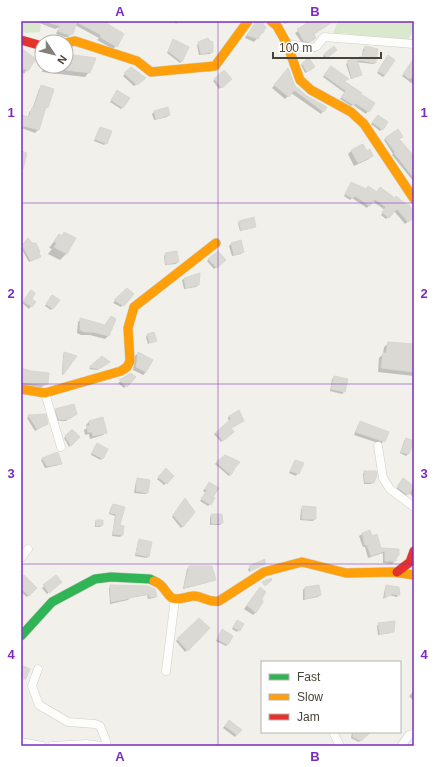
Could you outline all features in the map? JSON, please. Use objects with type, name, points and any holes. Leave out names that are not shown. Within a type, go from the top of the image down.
[{"type":"street","points":[[74,41],[137,61],[151,72],[215,66],[248,21]]},
{"type":"street","points":[[271,21],[277,26],[287,44],[300,80],[311,90],[351,112],[364,124],[414,199]]},
{"type":"street","points":[[287,44],[312,48],[317,46],[324,37],[414,44]]},
{"type":"street","points":[[21,40],[34,44]]},
{"type":"street","points":[[21,389],[45,393],[122,371],[127,367],[130,361],[128,328],[134,307],[216,243]]},
{"type":"street","points":[[45,393],[61,447]]},
{"type":"street","points":[[378,446],[384,478],[390,489],[414,507]]},
{"type":"street","points":[[21,558],[28,550]]},
{"type":"street","points":[[397,572],[410,562],[414,552]]},
{"type":"street","points":[[21,636],[52,602],[95,579],[111,577],[150,579],[160,583],[171,597],[175,599],[196,596],[212,602],[219,601],[264,572],[302,562],[346,573],[397,572],[414,576]]},
{"type":"street","points":[[166,670],[175,599]]},
{"type":"street","points":[[38,669],[32,686],[39,705],[68,722],[95,724],[100,726],[107,746]]},
{"type":"street","points":[[334,733],[340,746]]},
{"type":"street","points":[[401,746],[409,735],[414,734]]},
{"type":"street","points":[[21,742],[42,746]]},
{"type":"street","points":[[52,746],[87,744],[101,746]]},
{"type":"green space","points":[[21,21],[37,21],[41,25],[40,32],[21,32]]},
{"type":"green space","points":[[338,21],[414,21],[414,28],[408,41],[361,37],[345,33],[331,38]]},
{"type":"building","points":[[103,21],[124,34],[117,47],[100,37],[101,35],[77,22],[73,34],[66,34],[58,31],[60,26],[47,22]]},
{"type":"building","points":[[255,21],[264,21],[263,24],[266,27],[258,39],[247,35]]},
{"type":"building","points":[[311,21],[334,21],[314,34],[315,39],[310,42],[304,41],[297,29]]},
{"type":"building","points":[[208,38],[213,42],[213,52],[201,54],[198,42]]},
{"type":"building","points":[[173,39],[189,47],[182,62],[168,51]]},
{"type":"building","points":[[334,46],[337,50],[327,58],[324,54]]},
{"type":"building","points":[[365,46],[378,49],[376,63],[357,60],[362,75],[352,78],[347,61],[363,56]]},
{"type":"building","points":[[21,48],[34,58],[34,62],[28,71],[21,67]]},
{"type":"building","points":[[74,55],[96,58],[90,73],[74,71]]},
{"type":"building","points":[[388,55],[395,60],[385,75],[378,71]]},
{"type":"building","points":[[309,58],[315,67],[307,72],[302,63]]},
{"type":"building","points":[[414,58],[414,74],[410,79],[403,74]]},
{"type":"building","points":[[331,66],[349,79],[344,81],[375,103],[369,112],[355,103],[354,105],[341,97],[346,91],[324,75]]},
{"type":"building","points":[[131,67],[146,78],[137,85],[124,73]]},
{"type":"building","points":[[288,68],[295,86],[307,96],[327,107],[324,112],[294,90],[289,97],[274,85]]},
{"type":"building","points":[[224,70],[232,79],[222,88],[214,79]]},
{"type":"building","points":[[41,85],[54,89],[48,108],[46,107],[39,130],[21,125],[21,115],[29,117],[32,108],[34,108]]},
{"type":"building","points":[[117,90],[130,98],[123,108],[111,100]]},
{"type":"building","points":[[168,107],[170,115],[156,119],[154,111]]},
{"type":"building","points":[[378,115],[388,122],[383,130],[372,122]]},
{"type":"building","points":[[100,127],[112,131],[107,144],[95,139]]},
{"type":"building","points":[[398,129],[403,137],[399,139],[414,156],[414,178],[394,153],[395,152],[385,138]]},
{"type":"building","points":[[363,144],[367,151],[370,149],[373,156],[358,163],[351,150]]},
{"type":"building","points":[[21,151],[27,153],[23,169],[21,168]]},
{"type":"building","points":[[351,182],[366,189],[368,186],[377,192],[380,187],[395,198],[396,196],[409,205],[414,211],[414,218],[408,222],[397,209],[389,218],[382,212],[386,207],[375,199],[370,206],[355,196],[353,198],[345,194]]},
{"type":"building","points":[[254,217],[256,227],[241,230],[239,221]]},
{"type":"building","points":[[64,232],[76,238],[67,254],[54,247],[57,243],[54,241],[59,234],[62,236]]},
{"type":"building","points":[[28,238],[32,243],[36,243],[41,257],[31,261],[22,245]]},
{"type":"building","points":[[241,240],[244,252],[234,255],[231,243]]},
{"type":"building","points":[[177,251],[179,262],[166,264],[165,253]]},
{"type":"building","points":[[218,251],[226,260],[217,268],[208,259]]},
{"type":"building","points":[[200,273],[199,285],[186,288],[184,278]]},
{"type":"building","points":[[127,288],[134,294],[124,306],[114,300]]},
{"type":"building","points":[[31,290],[35,293],[32,299],[36,302],[32,307],[23,301]]},
{"type":"building","points":[[52,295],[60,300],[53,309],[46,304]]},
{"type":"building","points":[[111,316],[116,319],[109,336],[80,330],[80,318],[105,325]]},
{"type":"building","points":[[154,332],[157,341],[150,343],[147,334]]},
{"type":"building","points":[[388,342],[414,344],[414,372],[381,368],[383,353],[386,353]]},
{"type":"building","points":[[64,352],[77,356],[63,375]]},
{"type":"building","points":[[138,352],[153,360],[146,372],[136,367]]},
{"type":"building","points":[[102,356],[110,362],[99,369],[89,367]]},
{"type":"building","points":[[21,368],[49,373],[48,384],[45,385],[21,382]]},
{"type":"building","points":[[131,373],[136,377],[127,387],[119,380]]},
{"type":"building","points":[[334,376],[348,379],[345,392],[331,389]]},
{"type":"building","points":[[74,404],[77,414],[69,419],[59,420],[55,409]]},
{"type":"building","points":[[239,410],[244,421],[231,428],[234,432],[223,441],[216,432],[231,419],[229,416]]},
{"type":"building","points":[[46,414],[48,424],[37,429],[28,415]]},
{"type":"building","points":[[103,417],[107,433],[93,436],[92,432],[88,432],[87,426],[90,426],[89,421]]},
{"type":"building","points":[[360,421],[389,432],[385,442],[356,432]]},
{"type":"building","points":[[72,429],[80,437],[71,446],[65,436]]},
{"type":"building","points":[[406,438],[414,441],[409,454],[401,452]]},
{"type":"building","points":[[97,443],[108,449],[103,459],[92,453]]},
{"type":"building","points":[[58,452],[62,464],[47,466],[42,458]]},
{"type":"building","points":[[225,455],[240,462],[231,475],[216,462]]},
{"type":"building","points":[[295,460],[304,463],[299,474],[290,471]]},
{"type":"building","points":[[166,468],[174,476],[167,484],[158,477]]},
{"type":"building","points":[[364,471],[376,471],[377,475],[374,483],[365,482]]},
{"type":"building","points":[[137,478],[150,480],[148,493],[136,491]]},
{"type":"building","points":[[403,478],[414,486],[408,495],[397,487]]},
{"type":"building","points":[[209,482],[219,488],[213,497],[215,498],[211,505],[201,499],[207,490],[205,489]]},
{"type":"building","points":[[185,498],[195,512],[183,527],[173,515]]},
{"type":"building","points":[[113,504],[125,507],[120,525],[124,526],[123,535],[113,534],[116,514],[110,513]]},
{"type":"building","points":[[302,506],[316,507],[316,519],[302,519]]},
{"type":"building","points":[[211,514],[222,514],[223,523],[212,524]]},
{"type":"building","points":[[96,520],[103,520],[103,525],[96,526]]},
{"type":"building","points":[[370,530],[372,536],[377,534],[381,548],[399,549],[399,555],[396,561],[385,561],[385,551],[371,556],[367,545],[365,545],[362,533]]},
{"type":"building","points":[[139,539],[152,542],[149,557],[136,554]]},
{"type":"building","points":[[265,559],[265,564],[251,571],[249,566]]},
{"type":"building","points":[[189,566],[212,566],[216,580],[184,588]]},
{"type":"building","points":[[24,575],[37,588],[29,596],[21,588],[21,578]]},
{"type":"building","points":[[56,575],[62,582],[49,593],[43,585]]},
{"type":"building","points":[[271,578],[272,580],[265,586],[262,582]]},
{"type":"building","points":[[110,585],[148,586],[155,589],[157,597],[149,597],[149,594],[111,602]]},
{"type":"building","points":[[319,585],[321,595],[305,599],[305,587]]},
{"type":"building","points":[[386,585],[399,587],[400,595],[392,594],[385,598]]},
{"type":"building","points":[[260,587],[266,592],[262,598],[263,602],[256,613],[247,605]]},
{"type":"building","points":[[199,618],[210,628],[188,651],[177,639]]},
{"type":"building","points":[[237,620],[244,624],[240,631],[233,627]]},
{"type":"building","points":[[395,621],[394,632],[380,634],[378,623]]},
{"type":"building","points":[[222,629],[233,636],[228,645],[217,639]]},
{"type":"building","points":[[21,665],[30,669],[26,679],[21,679]]},
{"type":"building","points":[[229,720],[242,730],[237,735],[225,726]]},
{"type":"building","points":[[353,733],[370,733],[361,741],[353,737]]},
{"type":"traffic: fast","points":[[21,636],[52,602],[95,579],[111,577],[150,579],[154,581]]},
{"type":"traffic: slow","points":[[74,41],[137,61],[151,72],[215,66],[248,21]]},
{"type":"traffic: slow","points":[[271,21],[277,26],[287,44],[300,80],[311,90],[351,112],[364,124],[414,199]]},
{"type":"traffic: slow","points":[[21,389],[45,393],[121,371],[127,367],[130,361],[128,328],[134,307],[216,243]]},
{"type":"traffic: slow","points":[[154,581],[160,584],[174,599],[194,596],[219,601],[264,572],[302,562],[346,573],[393,572],[414,575]]},
{"type":"traffic: jam","points":[[21,40],[34,44]]},
{"type":"traffic: jam","points":[[397,572],[410,562],[414,551]]}]
